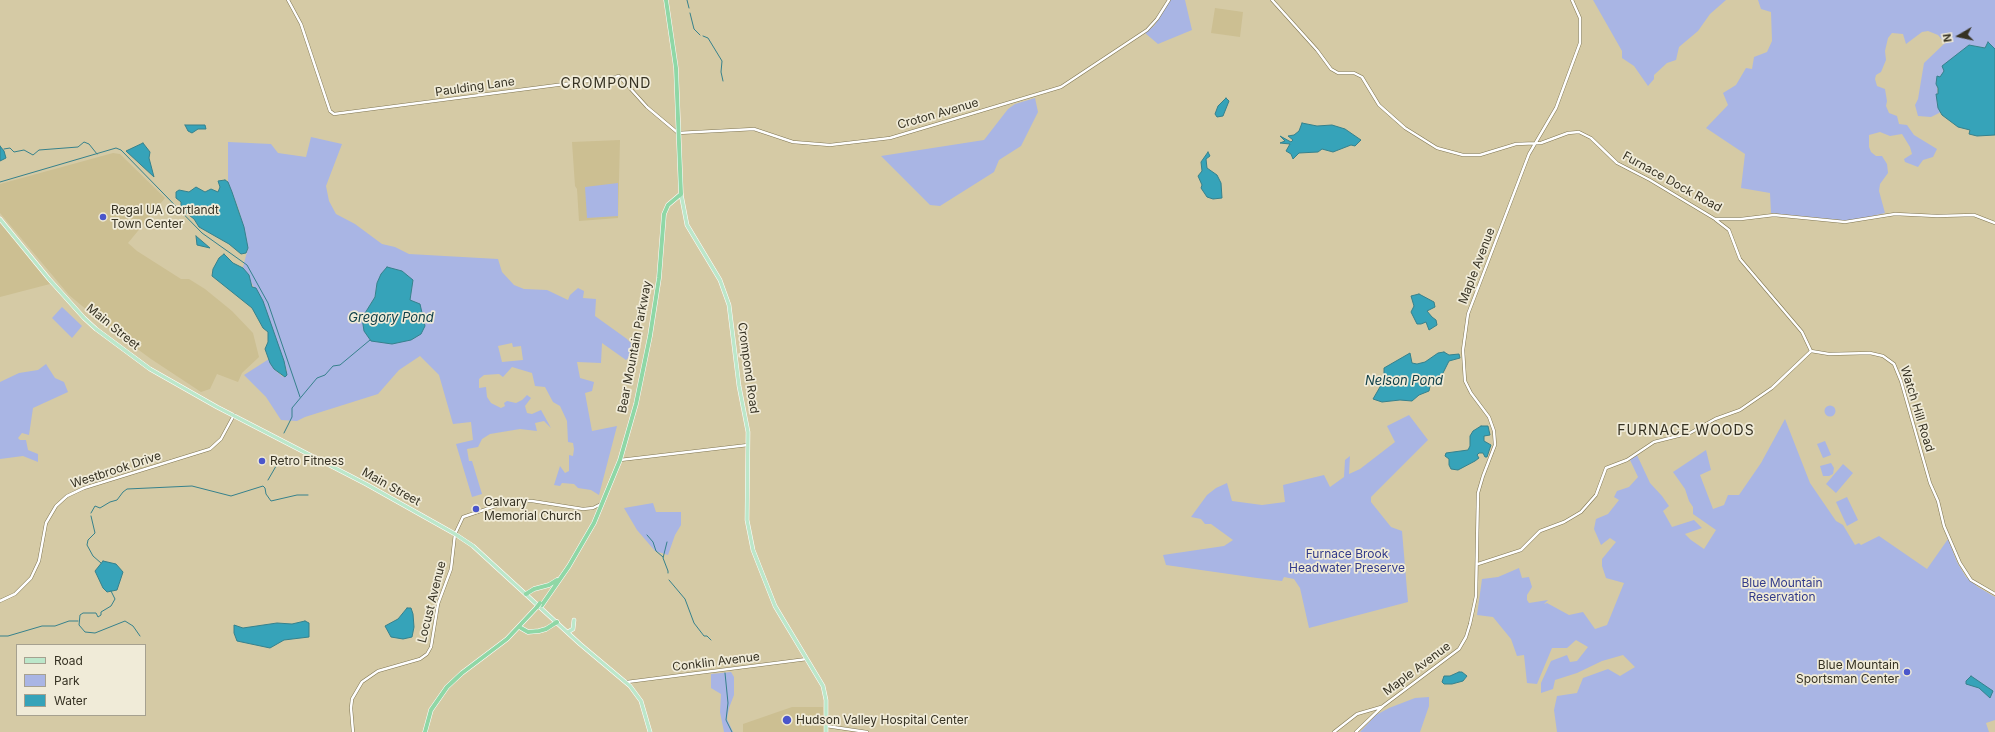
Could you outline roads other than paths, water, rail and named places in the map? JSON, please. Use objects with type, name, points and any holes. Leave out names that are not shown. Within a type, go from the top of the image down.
[{"type":"highway","name":"Crompond Road","points":[[666,0],[675,60],[681,194]]},
{"type":"highway","name":"Bear Mountain Parkway","points":[[427,732],[434,705],[447,687],[462,673],[507,638],[541,604],[580,549],[603,504],[620,460],[636,404],[650,336],[658,278],[664,214],[668,205],[681,194]]},
{"type":"highway","name":"Bear Mountain Parkway","points":[[541,604],[581,543],[603,504]]},
{"type":"highway","points":[[526,594],[534,589],[549,586],[557,580]]},
{"type":"highway","points":[[542,587],[549,591]]},
{"type":"highway","name":"Bear Mountain Parkway","points":[[427,732],[434,710],[447,691],[462,676],[504,644],[521,628],[537,608]]},
{"type":"highway","points":[[521,628],[528,632],[536,632],[545,630],[557,622]]},
{"type":"main road","name":"Crompond Road","points":[[681,194],[687,225],[720,280],[728,300],[740,391],[748,430],[747,515],[751,544],[772,601],[819,677],[824,690],[826,732]]},
{"type":"main road","name":"Main Street","points":[[0,219],[64,297],[96,329],[150,369],[366,484],[455,534],[473,546],[568,632],[627,682],[641,701],[650,732]]},
{"type":"main road","points":[[568,632],[573,629],[574,620]]},
{"type":"street","name":"Paulding Lane","points":[[288,0],[300,24],[332,114],[619,76],[647,107],[678,133]]},
{"type":"street","name":"Croton Avenue","points":[[678,133],[750,129],[764,131],[792,142],[822,145],[890,138],[1061,87],[1147,30],[1157,19],[1169,0]]},
{"type":"street","name":"Furnace Dock Road","points":[[1272,0],[1317,50],[1331,69],[1338,73],[1354,73],[1362,77],[1379,104],[1405,128],[1429,144],[1458,154],[1475,156],[1516,144],[1546,142],[1571,132],[1583,133],[1617,163],[1650,180],[1715,219],[1741,219],[1774,215],[1845,222],[1891,214],[1938,216],[1974,214],[1995,223]]},
{"type":"street","name":"Maple Avenue","points":[[1356,732],[1383,706],[1454,654],[1461,646],[1468,632],[1474,603],[1478,564],[1478,493],[1483,476],[1493,454],[1495,436],[1489,418],[1470,393],[1464,381],[1463,350],[1472,302],[1522,172],[1535,142],[1544,131],[1556,108],[1580,43],[1580,18],[1572,0]]},
{"type":"street","points":[[1478,564],[1521,550],[1540,531],[1564,522],[1581,512],[1596,495],[1606,468],[1627,460],[1654,442],[1690,433],[1715,419],[1740,410],[1772,388],[1811,351],[1802,332],[1740,259],[1729,230],[1715,219]]},
{"type":"street","name":"Watch Hill Road","points":[[1811,351],[1829,354],[1870,353],[1883,356],[1894,364],[1901,381],[1930,483],[1938,501],[1944,526],[1960,563],[1972,580],[1995,594]]},
{"type":"street","name":"Westbrook Drive","points":[[0,601],[15,594],[31,578],[39,561],[46,523],[57,505],[67,496],[84,488],[210,449],[224,435],[234,415]]},
{"type":"street","points":[[620,460],[748,445]]},
{"type":"street","name":"Locust Avenue","points":[[354,732],[351,708],[352,699],[362,682],[378,671],[420,659],[431,647],[438,604],[451,569],[455,534],[459,522],[465,515],[510,501],[532,501],[580,509],[593,508]]},
{"type":"street","points":[[593,508],[603,504]]},
{"type":"street","points":[[593,508],[598,511]]},
{"type":"street","name":"Conklin Avenue","points":[[627,682],[807,659]]},
{"type":"street","points":[[1334,732],[1357,714],[1383,706]]},
{"type":"street","points":[[826,726],[867,732]]},
{"type":"water","points":[[1988,42],[1995,49],[1995,135],[1977,136],[1969,134],[1970,130],[1958,127],[1942,115],[1938,108],[1936,94],[1938,94],[1938,88],[1936,84],[1937,76],[1940,77],[1944,71],[1942,66],[1969,45],[1985,48]]},
{"type":"water","points":[[1226,98],[1229,101],[1223,116],[1217,117],[1215,114],[1218,106]]},
{"type":"water","points":[[1302,123],[1317,126],[1332,125],[1345,129],[1361,140],[1355,146],[1351,145],[1333,152],[1322,149],[1318,152],[1299,153],[1293,159],[1291,154],[1286,151],[1290,144],[1280,143],[1285,141],[1280,136],[1291,142],[1293,140],[1288,136],[1294,135],[1299,131]]},
{"type":"water","points":[[185,125],[205,125],[206,129],[198,129],[192,133],[188,131]]},
{"type":"water","points":[[143,143],[150,152],[149,158],[154,177],[126,151]]},
{"type":"water","points":[[0,146],[4,151],[6,158],[0,161]]},
{"type":"water","points":[[1208,152],[1210,156],[1206,159],[1207,168],[1217,175],[1221,183],[1222,198],[1213,199],[1207,197],[1201,188],[1202,185],[1198,176],[1202,171],[1201,162]]},
{"type":"water","points":[[225,180],[228,182],[244,227],[248,248],[246,253],[241,254],[229,244],[199,227],[194,219],[181,209],[181,202],[176,198],[176,192],[179,190],[189,192],[196,187],[205,192],[211,189],[218,192],[220,187],[218,181]]},
{"type":"water","points":[[196,236],[210,248],[197,245]]},
{"type":"water","points":[[224,254],[233,263],[243,268],[249,275],[252,287],[256,288],[263,301],[284,361],[287,375],[285,377],[274,369],[270,363],[265,349],[268,342],[268,332],[263,328],[252,308],[212,276],[213,269],[219,258]]},
{"type":"water","name":"Gregory Pond","points":[[387,267],[402,271],[413,280],[410,300],[420,304],[425,326],[421,334],[411,340],[392,344],[371,341],[364,331],[362,318],[375,297],[377,283],[381,274]]},
{"type":"water","points":[[1419,294],[1434,302],[1435,307],[1427,311],[1436,320],[1437,325],[1429,330],[1426,322],[1417,324],[1411,312],[1414,306],[1411,296]]},
{"type":"water","name":"Nelson Pond","points":[[1444,352],[1449,355],[1459,354],[1460,358],[1449,361],[1442,375],[1431,381],[1429,391],[1419,395],[1412,401],[1400,400],[1382,402],[1373,399],[1384,380],[1384,368],[1410,353],[1412,363],[1417,364],[1425,362],[1438,353]]},
{"type":"water","points":[[1481,426],[1488,426],[1490,435],[1484,436],[1484,441],[1491,445],[1487,457],[1485,457],[1483,453],[1479,453],[1477,455],[1479,458],[1475,461],[1458,470],[1451,469],[1449,459],[1445,456],[1446,453],[1468,450],[1470,446],[1470,436],[1473,431]]},
{"type":"water","points":[[103,561],[116,564],[123,572],[117,590],[107,592],[103,588],[95,571]]},
{"type":"water","points":[[407,608],[411,608],[413,614],[414,627],[412,637],[403,639],[391,637],[385,626],[398,619]]},
{"type":"water","points":[[305,621],[309,623],[309,637],[284,640],[270,648],[237,641],[234,633],[234,625],[243,628],[277,623],[292,624]]},
{"type":"water","points":[[1462,672],[1467,676],[1463,681],[1452,684],[1444,684],[1442,682],[1444,676],[1450,676]]},
{"type":"water","points":[[1971,676],[1993,691],[1990,698],[1979,688],[1966,684],[1966,681]]},
{"type":"waterway","points":[[687,0],[689,8]]},
{"type":"waterway","points":[[690,13],[694,29],[700,35]]},
{"type":"waterway","points":[[703,36],[708,38],[722,61],[721,72],[723,81]]},
{"type":"waterway","points":[[4,149],[10,148],[14,152],[24,150],[33,155],[39,150],[78,147],[84,142],[89,144],[97,154]]},
{"type":"waterway","points":[[0,182],[116,148],[121,150],[202,233],[247,265],[268,303],[300,397]]},
{"type":"waterway","points":[[284,433],[292,417],[292,408],[317,378],[325,375],[333,366],[340,365],[370,340]]},
{"type":"waterway","points":[[268,480],[279,461]]},
{"type":"waterway","points":[[91,513],[95,506],[100,508],[117,500],[127,489],[192,486],[231,496],[263,486],[271,501],[297,495],[308,495]]},
{"type":"waterway","points":[[91,516],[95,533],[88,540],[87,545],[93,556],[101,563]]},
{"type":"waterway","points":[[647,535],[653,542],[656,551],[663,557]]},
{"type":"waterway","points":[[667,542],[663,558],[668,573]]},
{"type":"waterway","points":[[669,580],[685,599],[694,623],[704,636],[707,636],[711,640]]},
{"type":"waterway","points":[[111,591],[115,599],[111,606],[101,612],[101,615],[98,617],[96,613],[83,613],[80,615],[79,625],[85,632],[95,633],[125,621],[133,626],[140,636]]},
{"type":"waterway","points":[[0,636],[8,636],[42,626],[55,626],[69,621],[78,621]]},
{"type":"waterway","points":[[725,673],[728,703],[726,720],[732,732]]},
{"type":"place","name":"Regal UA Cortlandt Town Center","points":[[103,217]]},
{"type":"place","name":"Retro Fitness","points":[[262,461]]},
{"type":"place","name":"Calvary Memorial Church","points":[[476,509]]},
{"type":"place","name":"Blue Mountain Sportsman Center","points":[[1907,672]]},
{"type":"place","name":"Hudson Valley Hospital Center","points":[[787,720]]},
{"type":"district","name":"CROMPOND","points":[[606,84]]},
{"type":"district","name":"FURNACE WOODS","points":[[1686,431]]},
{"type":"park label","name":"Furnace Brook Headwater Preserve","points":[[1347,561]]},
{"type":"park label","name":"Blue Mountain Reservation","points":[[1782,590]]}]
